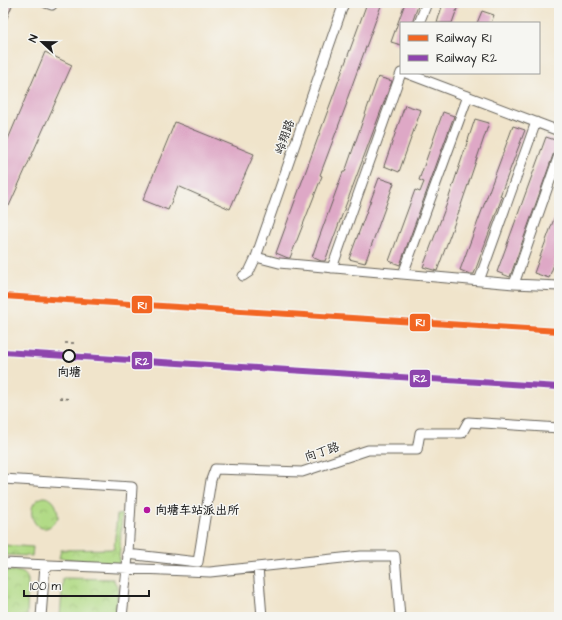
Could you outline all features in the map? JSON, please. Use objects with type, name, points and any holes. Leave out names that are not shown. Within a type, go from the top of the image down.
[{"type":"street","name":"岭翔路","points":[[243,276],[249,272],[256,257],[344,3]]},
{"type":"street","points":[[420,22],[427,3]]},
{"type":"street","points":[[332,268],[401,74]]},
{"type":"street","points":[[409,74],[559,131]]},
{"type":"street","points":[[403,274],[468,96]]},
{"type":"street","points":[[479,281],[536,122]]},
{"type":"street","points":[[514,284],[559,155]]},
{"type":"street","points":[[256,257],[279,263],[514,284],[559,286]]},
{"type":"street","name":"向丁路","points":[[127,554],[198,562],[211,480],[215,469],[302,472],[368,450],[417,450],[420,433],[462,433],[468,422],[559,428]]},
{"type":"street","points":[[3,479],[132,487],[127,569],[122,617]]},
{"type":"street","points":[[3,563],[210,572],[362,556],[395,556],[400,617]]},
{"type":"street","points":[[42,617],[45,565]]},
{"type":"street","points":[[258,567],[262,617]]},
{"type":"path","points":[[65,343],[75,343]]},
{"type":"path","points":[[62,370],[73,371]]},
{"type":"path","points":[[59,398],[71,399]]},
{"type":"green space","points":[[44,497],[51,499],[55,504],[58,518],[49,527],[43,528],[38,526],[35,522],[32,517],[32,511],[33,505],[37,500]]},
{"type":"green space","points":[[122,514],[119,565],[59,558],[61,550],[114,549],[117,515]]},
{"type":"green space","points":[[3,545],[33,547],[32,556],[3,555]]},
{"type":"green space","points":[[3,571],[18,571],[26,576],[28,580],[27,617],[3,617]]},
{"type":"green space","points":[[63,578],[113,579],[118,588],[116,617],[60,617]]},
{"type":"building","points":[[3,3],[13,3],[3,28]]},
{"type":"building","points":[[367,3],[382,3],[320,175],[322,176],[290,258],[288,258],[276,253]]},
{"type":"building","points":[[405,3],[419,3],[412,22],[400,22],[400,45],[391,42]]},
{"type":"building","points":[[443,3],[459,3],[452,22],[437,22]]},
{"type":"building","points":[[482,11],[494,15],[491,22],[477,22]]},
{"type":"building","points":[[45,52],[72,65],[9,206],[3,203],[3,151]]},
{"type":"building","points":[[378,77],[392,81],[325,261],[321,261],[312,257],[343,172],[345,172]]},
{"type":"building","points":[[405,105],[421,110],[399,172],[384,166]]},
{"type":"building","points":[[443,112],[454,116],[400,265],[389,261],[415,190],[420,192],[424,182],[419,180]]},
{"type":"building","points":[[475,119],[489,123],[459,211],[437,271],[423,267],[446,206]]},
{"type":"building","points":[[175,122],[254,154],[230,209],[178,186],[168,210],[143,200]]},
{"type":"building","points":[[513,126],[525,130],[500,196],[502,197],[474,274],[470,274],[460,270]]},
{"type":"building","points":[[546,137],[558,141],[510,277],[497,272]]},
{"type":"building","points":[[379,178],[394,183],[365,263],[349,259]]},
{"type":"building","points":[[558,208],[559,250],[549,278],[534,273]]},
{"type":"rail line","name":"R1","points":[[3,296],[559,331]]},
{"type":"rail line","name":"R2","points":[[3,352],[559,387]]},
{"type":"place","name":"向塘","points":[[69,356]]},
{"type":"place","name":"向塘车站派出所","points":[[147,510]]}]
